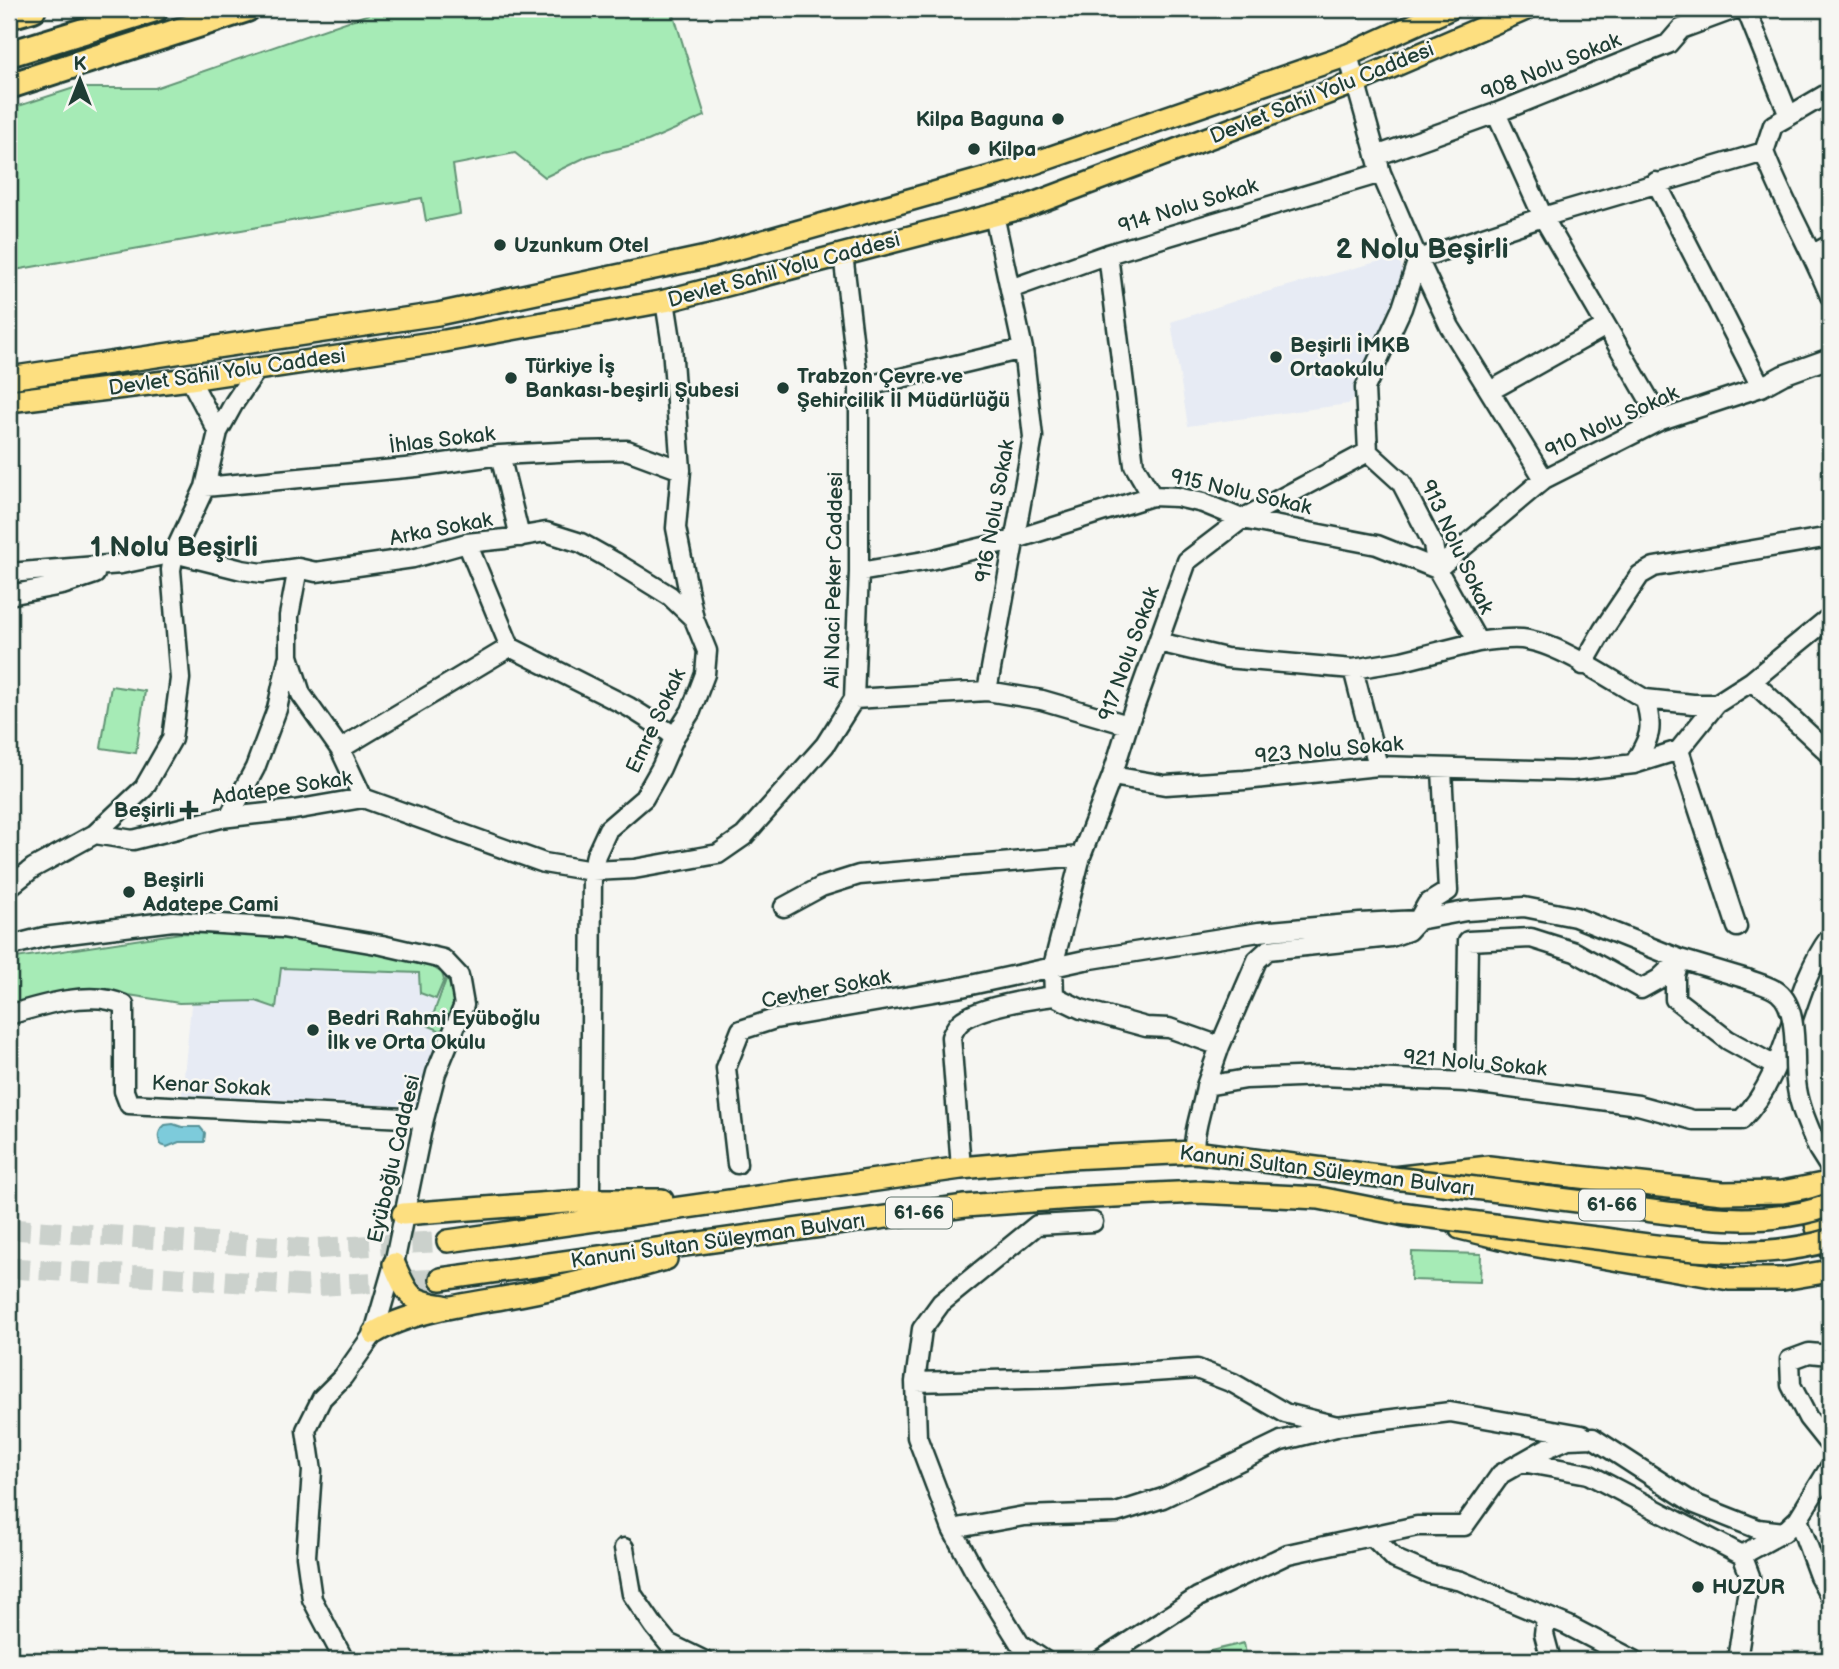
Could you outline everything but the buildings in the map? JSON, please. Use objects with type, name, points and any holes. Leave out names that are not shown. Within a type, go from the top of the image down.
[{"type":"highway","points":[[9,16],[33,9]]},
{"type":"highway","points":[[9,54],[155,9]]},
{"type":"highway","points":[[9,86],[247,9]]},
{"type":"main road","name":"Devlet Sahil Yolu Caddesi","points":[[9,378],[438,314],[711,256],[1008,172],[1348,55],[1449,9]]},
{"type":"main road","name":"Devlet Sahil Yolu Caddesi","points":[[9,401],[190,379],[472,337],[665,301],[1025,207],[1354,83],[1526,9]]},
{"type":"main road","name":"Kanuni Sultan Süleyman Bulvarı","points":[[448,1241],[961,1168],[1069,1158],[1194,1152],[1688,1215],[1759,1220],[1807,1214],[1830,1205]]},
{"type":"main road","name":"61-66","points":[[1393,1178],[1489,1167],[1723,1193],[1782,1192],[1830,1178]]},
{"type":"main road","points":[[1830,1178],[1817,1201],[1815,1221],[1822,1240],[1830,1250]]},
{"type":"main road","name":"Kanuni Sultan Süleyman Bulvarı","points":[[441,1279],[965,1206],[1198,1192],[1319,1198],[1399,1213],[1689,1251],[1765,1252],[1830,1240]]},
{"type":"main road","name":"61-66","points":[[403,1214],[594,1200],[741,1200]]},
{"type":"main road","name":"61-66","points":[[1399,1213],[1521,1243],[1730,1279],[1783,1279],[1830,1271]]},
{"type":"main road","name":"61-66","points":[[374,1333],[388,1324],[453,1307],[529,1294],[614,1274],[743,1238]]},
{"type":"main road","name":"61-66","points":[[394,1264],[405,1290],[420,1303],[453,1307]]},
{"type":"street","name":"908 Nolu Sokak","points":[[1379,164],[1496,113],[1668,44],[1681,29],[1735,9]]},
{"type":"street","points":[[1746,9],[1789,116]]},
{"type":"street","points":[[1348,55],[1379,164],[1418,259],[1450,327],[1544,479]]},
{"type":"street","points":[[1830,92],[1773,125],[1764,152],[1774,180],[1813,254],[1830,296]]},
{"type":"street","points":[[1496,113],[1543,217],[1661,420]]},
{"type":"street","points":[[1418,259],[1543,217],[1764,152]]},
{"type":"street","name":"914 Nolu Sokak","points":[[1010,289],[1379,164]]},
{"type":"street","points":[[1656,183],[1761,387]]},
{"type":"street","name":"916 Nolu Sokak","points":[[987,691],[1033,438],[1023,349],[994,215]]},
{"type":"street","points":[[1813,254],[1830,245]]},
{"type":"street","name":"Ali Naci Peker Caddesi","points":[[592,871],[634,869],[718,854],[744,836],[825,745],[854,699],[859,572],[859,388],[843,254]]},
{"type":"street","name":"915 Nolu Sokak","points":[[1108,254],[1134,465],[1153,496],[1177,497],[1203,503],[1242,519],[1377,545],[1437,569]]},
{"type":"street","points":[[1368,452],[1365,388],[1402,308],[1418,259]]},
{"type":"street","name":"Emre Sokak","points":[[590,1188],[592,871],[608,829],[644,797],[661,768],[675,736],[691,710],[705,674],[708,651],[694,619],[676,528],[681,470],[672,346],[665,301]]},
{"type":"street","points":[[1490,391],[1606,326]]},
{"type":"street","points":[[859,388],[1023,349]]},
{"type":"street","name":"910 Nolu Sokak","points":[[1437,569],[1544,479],[1661,420],[1761,387],[1783,374],[1830,358]]},
{"type":"street","points":[[9,887],[33,867],[96,834],[144,788],[172,739],[180,679],[171,570],[174,553],[205,487],[218,432],[234,402],[257,369]]},
{"type":"street","points":[[190,379],[218,432]]},
{"type":"street","name":"İhlas Sokak","points":[[205,487],[389,470],[500,455],[627,450],[681,470]]},
{"type":"street","name":"917 Nolu Sokak","points":[[1053,965],[1081,856],[1112,776],[1187,561],[1242,519],[1368,452]]},
{"type":"street","name":"913 Nolu Sokak","points":[[1368,452],[1401,482],[1433,544],[1437,569],[1478,642],[1522,639],[1550,646],[1645,699],[1716,704]]},
{"type":"street","points":[[500,455],[520,537]]},
{"type":"street","points":[[859,572],[930,561],[1013,540],[1153,496]]},
{"type":"street","name":"Arka Sokak","points":[[174,553],[262,573],[298,568],[316,572],[412,558],[467,543],[546,532],[581,543],[670,596],[694,619]]},
{"type":"street","points":[[1583,665],[1640,575],[1654,567],[1830,537]]},
{"type":"street","points":[[467,543],[510,647],[629,707],[675,736]]},
{"type":"street","points":[[9,573],[121,564],[174,553]]},
{"type":"street","points":[[9,595],[62,585],[121,564]]},
{"type":"street","points":[[229,817],[255,768],[277,709],[289,656],[289,616],[298,568]]},
{"type":"street","points":[[1737,927],[1679,750],[1716,704],[1752,681],[1830,617]]},
{"type":"street","points":[[1158,642],[1226,658],[1353,669],[1402,661],[1478,642]]},
{"type":"street","points":[[340,749],[510,647]]},
{"type":"street","points":[[289,656],[301,694],[340,749],[363,798]]},
{"type":"street","points":[[1353,669],[1378,765]]},
{"type":"street","points":[[1752,681],[1830,754]]},
{"type":"street","points":[[854,699],[987,691],[1042,700],[1128,725]]},
{"type":"street","points":[[1634,764],[1650,737],[1651,718],[1645,699]]},
{"type":"street","name":"923 Nolu Sokak","points":[[1112,776],[1165,785],[1245,780],[1378,765],[1572,771],[1634,764],[1679,750]]},
{"type":"street","points":[[1194,1152],[1193,1139],[1206,1086],[1257,960],[1268,950],[1391,937],[1408,931],[1427,904],[1448,891],[1442,769]]},
{"type":"street","name":"Adatepe Sokak","points":[[96,834],[133,840],[229,817],[363,798],[544,863],[592,871]]},
{"type":"street","points":[[784,907],[821,887],[859,875],[1081,856]]},
{"type":"street","points":[[1418,920],[1466,911],[1524,907],[1575,916],[1680,959],[1747,979],[1779,993],[1791,1013],[1796,1082],[1804,1113],[1830,1178]]},
{"type":"street","name":"Cevher Sokak","points":[[737,1164],[726,1068],[741,1030],[775,1019],[957,988],[1053,965],[1259,932],[1418,920]]},
{"type":"street","name":"Eyüboğlu Caddesi","points":[[9,946],[44,937],[173,921],[282,929],[382,945],[443,959],[459,976],[464,1005],[436,1073],[394,1264],[374,1333],[343,1377],[322,1398],[306,1430],[312,1471],[306,1556],[312,1599],[344,1660]]},
{"type":"street","points":[[1680,959],[1675,975],[1675,999],[1728,1040],[1775,1066],[1785,1044],[1803,986],[1830,937]]},
{"type":"street","points":[[1466,1082],[1468,941],[1531,938],[1575,952],[1641,989],[1658,979],[1680,959]]},
{"type":"street","points":[[1053,965],[1054,996]]},
{"type":"street","points":[[961,1168],[951,1037],[956,1026],[965,1018],[1021,1000],[1054,996],[1094,1012],[1146,1027],[1169,1028],[1220,1046]]},
{"type":"street","name":"Kenar Sokak","points":[[9,1015],[87,998],[113,1000],[124,1005],[124,1091],[129,1104],[424,1119]]},
{"type":"street","name":"921 Nolu Sokak","points":[[1206,1086],[1246,1079],[1322,1076],[1466,1082],[1638,1105],[1693,1120],[1741,1120],[1755,1107],[1775,1066]]},
{"type":"street","points":[[1044,1660],[1020,1644],[952,1529],[917,1437],[915,1382],[922,1329],[941,1303],[1038,1226],[1093,1222]]},
{"type":"street","points":[[1742,1555],[1784,1532],[1798,1519],[1826,1472],[1829,1440],[1808,1418],[1791,1385],[1790,1360],[1809,1353],[1830,1355]]},
{"type":"street","points":[[915,1382],[1063,1378],[1197,1369],[1233,1383],[1285,1413],[1337,1426]]},
{"type":"street","points":[[952,1529],[1024,1516],[1116,1513],[1163,1498],[1281,1441],[1337,1426],[1450,1412],[1510,1424],[1571,1431],[1593,1438],[1695,1504],[1758,1529],[1784,1532]]},
{"type":"street","points":[[1101,1660],[1198,1597],[1288,1554],[1417,1526],[1464,1526],[1501,1475],[1568,1439],[1593,1438]]},
{"type":"street","points":[[1522,1462],[1588,1475],[1742,1555],[1750,1576],[1737,1660]]},
{"type":"street","points":[[1798,1519],[1819,1576],[1830,1596]]},
{"type":"street","points":[[1372,1536],[1395,1559],[1430,1574],[1461,1581],[1546,1617],[1634,1660]]},
{"type":"street","points":[[624,1548],[632,1594],[654,1626],[668,1643],[703,1660]]},
{"type":"street","points":[[1546,1617],[1544,1634],[1551,1660]]},
{"type":"shaded area","name":"Beşirli İMKB Ortaokulu","points":[[1399,256],[1404,278],[1361,393],[1348,404],[1188,426],[1171,322],[1244,298]]},
{"type":"shaded area","name":"Bedri Rahmi Eyüboğlu İlk ve Orta Okulu","points":[[294,950],[442,970],[447,977],[429,1026],[446,1033],[416,1107],[182,1095],[195,966]]},
{"type":"green space","points":[[383,9],[672,9],[705,116],[648,141],[588,156],[545,177],[515,153],[453,165],[460,214],[426,221],[422,198],[9,271],[9,109],[74,88],[155,88]]},
{"type":"green space","points":[[111,686],[145,691],[136,753],[101,748]]},
{"type":"green space","points":[[181,933],[287,935],[428,964],[442,973],[444,980],[436,999],[420,993],[419,973],[281,968],[276,1008],[256,1001],[179,1003],[85,988],[9,1009],[9,959]]},
{"type":"green space","points":[[447,977],[455,1001],[446,1033],[429,1026]]},
{"type":"green space","points":[[1412,1252],[1481,1254],[1480,1282],[1411,1280]]},
{"type":"green space","points":[[1244,1643],[1247,1660],[1173,1660]]},
{"type":"water","points":[[165,1125],[200,1127],[205,1133],[204,1142],[179,1142],[167,1147],[161,1145],[161,1129]]},
{"type":"tunnel","points":[[9,1229],[310,1249],[448,1241]]},
{"type":"tunnel","points":[[9,1268],[307,1286],[441,1279]]},
{"type":"place","name":"Kilpa Baguna","points":[[1058,119]]},
{"type":"place","name":"Kilpa","points":[[974,149]]},
{"type":"place","name":"Uzunkum Otel","points":[[500,245]]},
{"type":"place","name":"Beşirli İMKB Ortaokulu","points":[[1276,357]]},
{"type":"place","name":"Türkiye İş Bankası-beşirli Şubesi","points":[[511,378]]},
{"type":"place","name":"Trabzon Çevre ve Şehircilik İl Müdürlüğü","points":[[783,388]]},
{"type":"place","name":"Beşirli","points":[[189,810]]},
{"type":"place","name":"Beşirli Adatepe Cami","points":[[129,892]]},
{"type":"place","name":"Bedri Rahmi Eyüboğlu İlk ve Orta Okulu","points":[[313,1030]]},
{"type":"place","name":"HUZUR","points":[[1698,1587]]},
{"type":"district","name":"2 Nolu Beşirli","points":[[1422,249]]},
{"type":"district","name":"1 Nolu Beşirli","points":[[174,547]]}]
